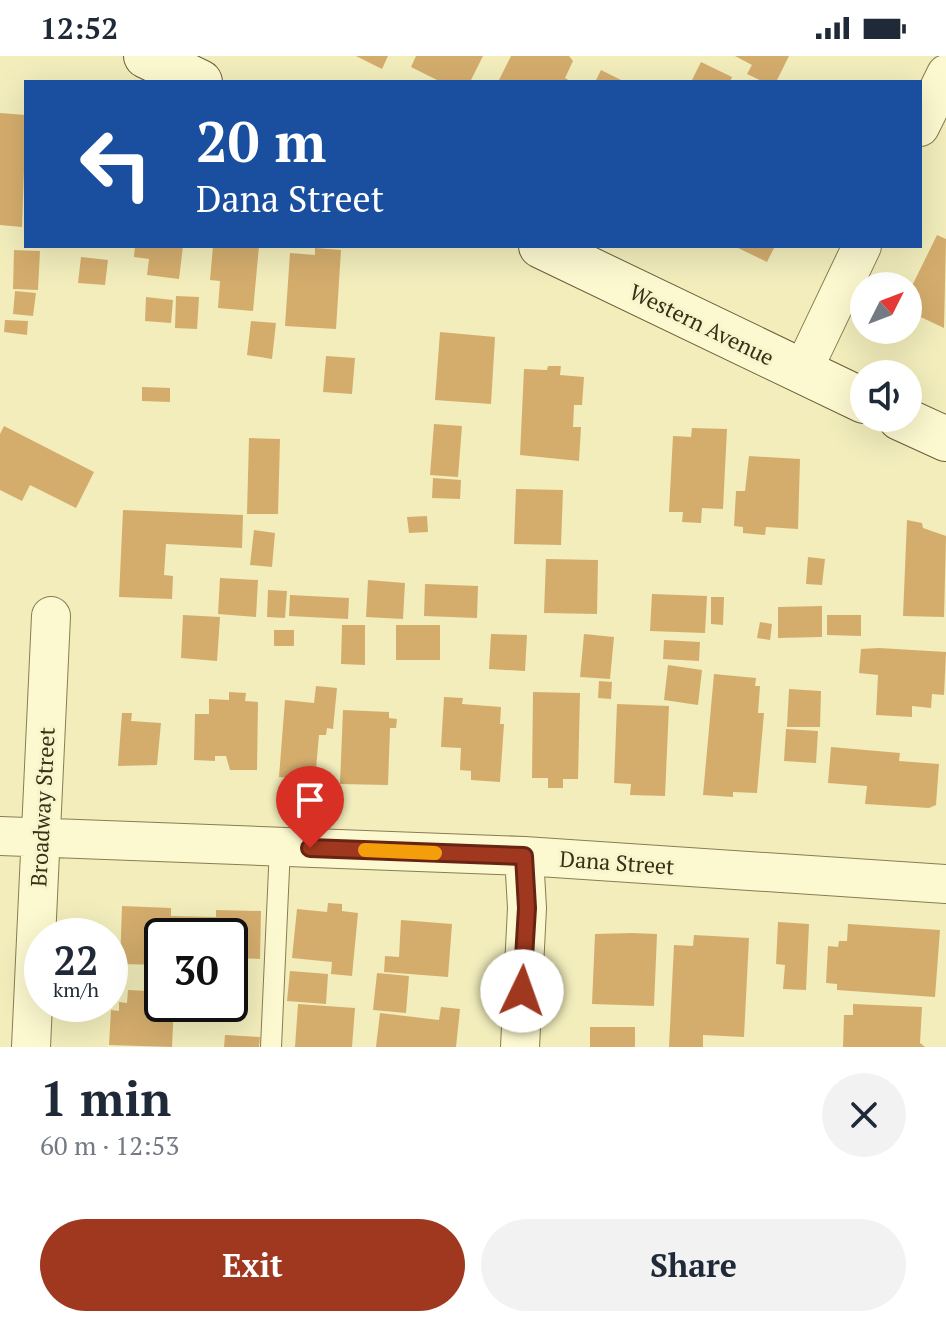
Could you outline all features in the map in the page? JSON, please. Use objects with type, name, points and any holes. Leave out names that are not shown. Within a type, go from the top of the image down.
[{"type":"street","points":[[146,56],[196,80]]},
{"type":"street","points":[[922,123],[946,74]]},
{"type":"street","name":"Western Avenue","points":[[545,248],[850,394]]},
{"type":"street","points":[[802,372],[861,248]]},
{"type":"street","points":[[922,428],[946,439]]},
{"type":"street","name":"Broadway Street","points":[[31,1047],[51,616]]},
{"type":"street","name":"Dana Street","points":[[0,836],[524,856],[946,884]]},
{"type":"street","points":[[520,1047],[527,908],[524,856]]},
{"type":"lane","points":[[271,1047],[280,847]]},
{"type":"building","points":[[356,56],[388,56],[382,69]]},
{"type":"building","points":[[416,56],[483,56],[471,80],[437,80],[411,67]]},
{"type":"building","points":[[511,56],[569,56],[573,61],[565,78],[568,80],[499,80]]},
{"type":"building","points":[[735,56],[789,56],[777,80],[760,80],[747,74],[752,65]]},
{"type":"building","points":[[701,62],[732,77],[731,80],[692,80]]},
{"type":"building","points":[[601,70],[621,80],[596,80]]},
{"type":"building","points":[[0,113],[24,115],[22,227],[0,225]]},
{"type":"building","points":[[937,235],[946,239],[944,328],[922,318],[922,272],[919,272]]},
{"type":"building","points":[[135,248],[183,248],[179,279],[147,275],[149,259],[134,257]]},
{"type":"building","points":[[213,248],[259,248],[253,311],[218,308],[220,281],[210,280]]},
{"type":"building","points":[[315,248],[341,250],[336,329],[285,326],[290,253],[315,255]]},
{"type":"building","points":[[738,248],[774,248],[767,262]]},
{"type":"building","points":[[14,250],[40,251],[38,290],[13,289]]},
{"type":"building","points":[[81,257],[108,260],[105,285],[78,283]]},
{"type":"building","points":[[15,291],[36,293],[33,316],[13,314]]},
{"type":"building","points":[[176,296],[199,297],[197,329],[175,328]]},
{"type":"building","points":[[146,297],[173,300],[171,323],[145,321]]},
{"type":"building","points":[[5,320],[28,321],[27,335],[4,332]]},
{"type":"building","points":[[251,321],[276,323],[272,359],[247,355]]},
{"type":"building","points":[[440,332],[495,337],[491,404],[435,400]]},
{"type":"building","points":[[326,356],[355,358],[352,394],[323,392]]},
{"type":"building","points":[[548,366],[561,366],[560,375],[584,377],[582,405],[574,405],[573,427],[581,427],[579,461],[520,455],[524,369],[547,370]]},
{"type":"building","points":[[142,387],[170,388],[170,402],[142,401]]},
{"type":"building","points":[[434,424],[462,426],[458,477],[430,475]]},
{"type":"building","points":[[4,426],[94,472],[76,508],[30,485],[22,501],[0,490],[0,434]]},
{"type":"building","points":[[692,428],[727,429],[723,509],[702,508],[701,523],[682,522],[683,512],[669,512],[673,436],[691,437]]},
{"type":"building","points":[[249,438],[280,439],[278,514],[247,514]]},
{"type":"building","points":[[749,456],[800,459],[798,529],[766,527],[765,535],[743,533],[743,527],[734,526],[736,491],[745,491]]},
{"type":"building","points":[[433,478],[461,480],[460,499],[432,498]]},
{"type":"building","points":[[516,489],[563,490],[561,545],[514,544]]},
{"type":"building","points":[[123,510],[243,515],[242,548],[166,544],[164,575],[173,576],[172,599],[119,597]]},
{"type":"building","points":[[427,516],[428,532],[409,533],[407,517]]},
{"type":"building","points":[[907,520],[922,523],[923,528],[946,536],[944,617],[903,616]]},
{"type":"building","points":[[254,530],[275,533],[272,567],[250,565]]},
{"type":"building","points":[[808,557],[825,559],[822,585],[806,584]]},
{"type":"building","points":[[546,559],[598,560],[597,614],[544,613]]},
{"type":"building","points":[[220,578],[258,580],[256,617],[218,614]]},
{"type":"building","points":[[368,580],[405,583],[403,619],[366,617]]},
{"type":"building","points":[[425,584],[478,586],[477,618],[424,616]]},
{"type":"building","points":[[268,590],[287,591],[285,618],[267,617]]},
{"type":"building","points":[[652,594],[707,596],[705,633],[650,631]]},
{"type":"building","points":[[290,595],[349,598],[348,619],[289,616]]},
{"type":"building","points":[[711,597],[724,597],[723,625],[711,624]]},
{"type":"building","points":[[822,606],[822,637],[778,638],[778,607]]},
{"type":"building","points":[[183,615],[220,617],[217,661],[181,658]]},
{"type":"building","points":[[827,615],[861,615],[861,636],[827,635]]},
{"type":"building","points":[[760,622],[772,624],[770,640],[757,638]]},
{"type":"building","points":[[342,625],[365,625],[365,665],[341,664]]},
{"type":"building","points":[[396,625],[440,625],[440,660],[396,660]]},
{"type":"building","points":[[274,630],[294,630],[294,646],[274,646]]},
{"type":"building","points":[[491,634],[527,635],[525,671],[489,669]]},
{"type":"building","points":[[584,634],[614,637],[610,679],[580,677]]},
{"type":"building","points":[[664,640],[700,642],[699,661],[663,659]]},
{"type":"building","points":[[861,649],[946,652],[944,695],[932,694],[931,708],[912,706],[912,717],[876,715],[878,675],[859,673]]},
{"type":"building","points":[[668,665],[702,670],[698,705],[664,700]]},
{"type":"building","points":[[714,674],[756,678],[755,686],[760,686],[758,713],[764,713],[757,793],[733,792],[733,797],[703,795]]},
{"type":"building","points":[[599,681],[612,682],[611,699],[598,698]]},
{"type":"building","points":[[316,686],[337,688],[333,729],[327,728],[326,735],[319,735],[315,780],[279,777],[285,700],[314,703]]},
{"type":"building","points":[[789,689],[821,691],[820,727],[787,727]]},
{"type":"building","points":[[229,692],[246,693],[245,701],[258,702],[257,770],[230,770],[226,756],[215,756],[215,761],[194,760],[195,714],[209,714],[209,699],[229,700]]},
{"type":"building","points":[[533,692],[580,693],[578,779],[563,779],[563,788],[548,788],[548,778],[532,778]]},
{"type":"building","points":[[444,697],[463,698],[462,704],[501,707],[500,724],[504,724],[500,782],[471,780],[471,771],[460,770],[461,748],[441,747]]},
{"type":"building","points":[[617,704],[669,706],[665,796],[630,795],[631,784],[614,783]]},
{"type":"building","points":[[343,710],[389,712],[389,718],[397,719],[396,728],[390,728],[388,785],[340,784]]},
{"type":"building","points":[[122,713],[132,713],[131,721],[161,723],[157,765],[118,766]]},
{"type":"building","points":[[786,729],[818,731],[816,763],[784,761]]},
{"type":"building","points":[[831,747],[900,753],[899,761],[939,764],[936,805],[929,808],[865,804],[867,786],[828,783]]},
{"type":"building","points":[[328,903],[342,904],[342,911],[358,913],[352,976],[331,974],[332,962],[292,958],[297,909],[327,912]]},
{"type":"building","points":[[122,906],[171,908],[171,916],[216,917],[216,910],[261,911],[260,959],[248,959],[248,918],[144,918],[144,965],[128,964],[128,918],[122,918]]},
{"type":"building","points":[[401,920],[452,924],[448,977],[384,972],[385,956],[399,957]]},
{"type":"building","points":[[778,922],[809,924],[806,990],[783,989],[785,965],[776,964]]},
{"type":"building","points":[[848,924],[940,930],[935,997],[837,990],[837,984],[826,983],[828,946],[838,947],[839,941],[847,941]]},
{"type":"building","points":[[595,934],[657,934],[654,1006],[592,1004]]},
{"type":"building","points":[[694,935],[749,938],[744,1037],[703,1035],[703,1047],[669,1047],[674,945],[693,946]]},
{"type":"building","points":[[290,971],[328,974],[326,1004],[287,1001]]},
{"type":"building","points":[[377,973],[409,976],[406,1013],[373,1010]]},
{"type":"building","points":[[128,990],[144,991],[144,1022],[173,1022],[172,1047],[109,1045],[110,1022],[128,1022]]},
{"type":"building","points":[[298,1004],[355,1008],[352,1047],[295,1047]]},
{"type":"building","points":[[853,1004],[922,1007],[920,1043],[925,1047],[843,1047],[844,1015],[853,1015]]},
{"type":"building","points":[[441,1007],[460,1009],[456,1047],[376,1047],[380,1013],[439,1020]]},
{"type":"building","points":[[590,1027],[635,1027],[635,1047],[590,1047]]},
{"type":"building","points":[[225,1035],[260,1037],[259,1047],[224,1047]]},
{"type":"slow traffic","points":[[365,850],[435,853]]},
{"type":"route","points":[[310,848],[524,856],[527,908],[522,991]]}]
